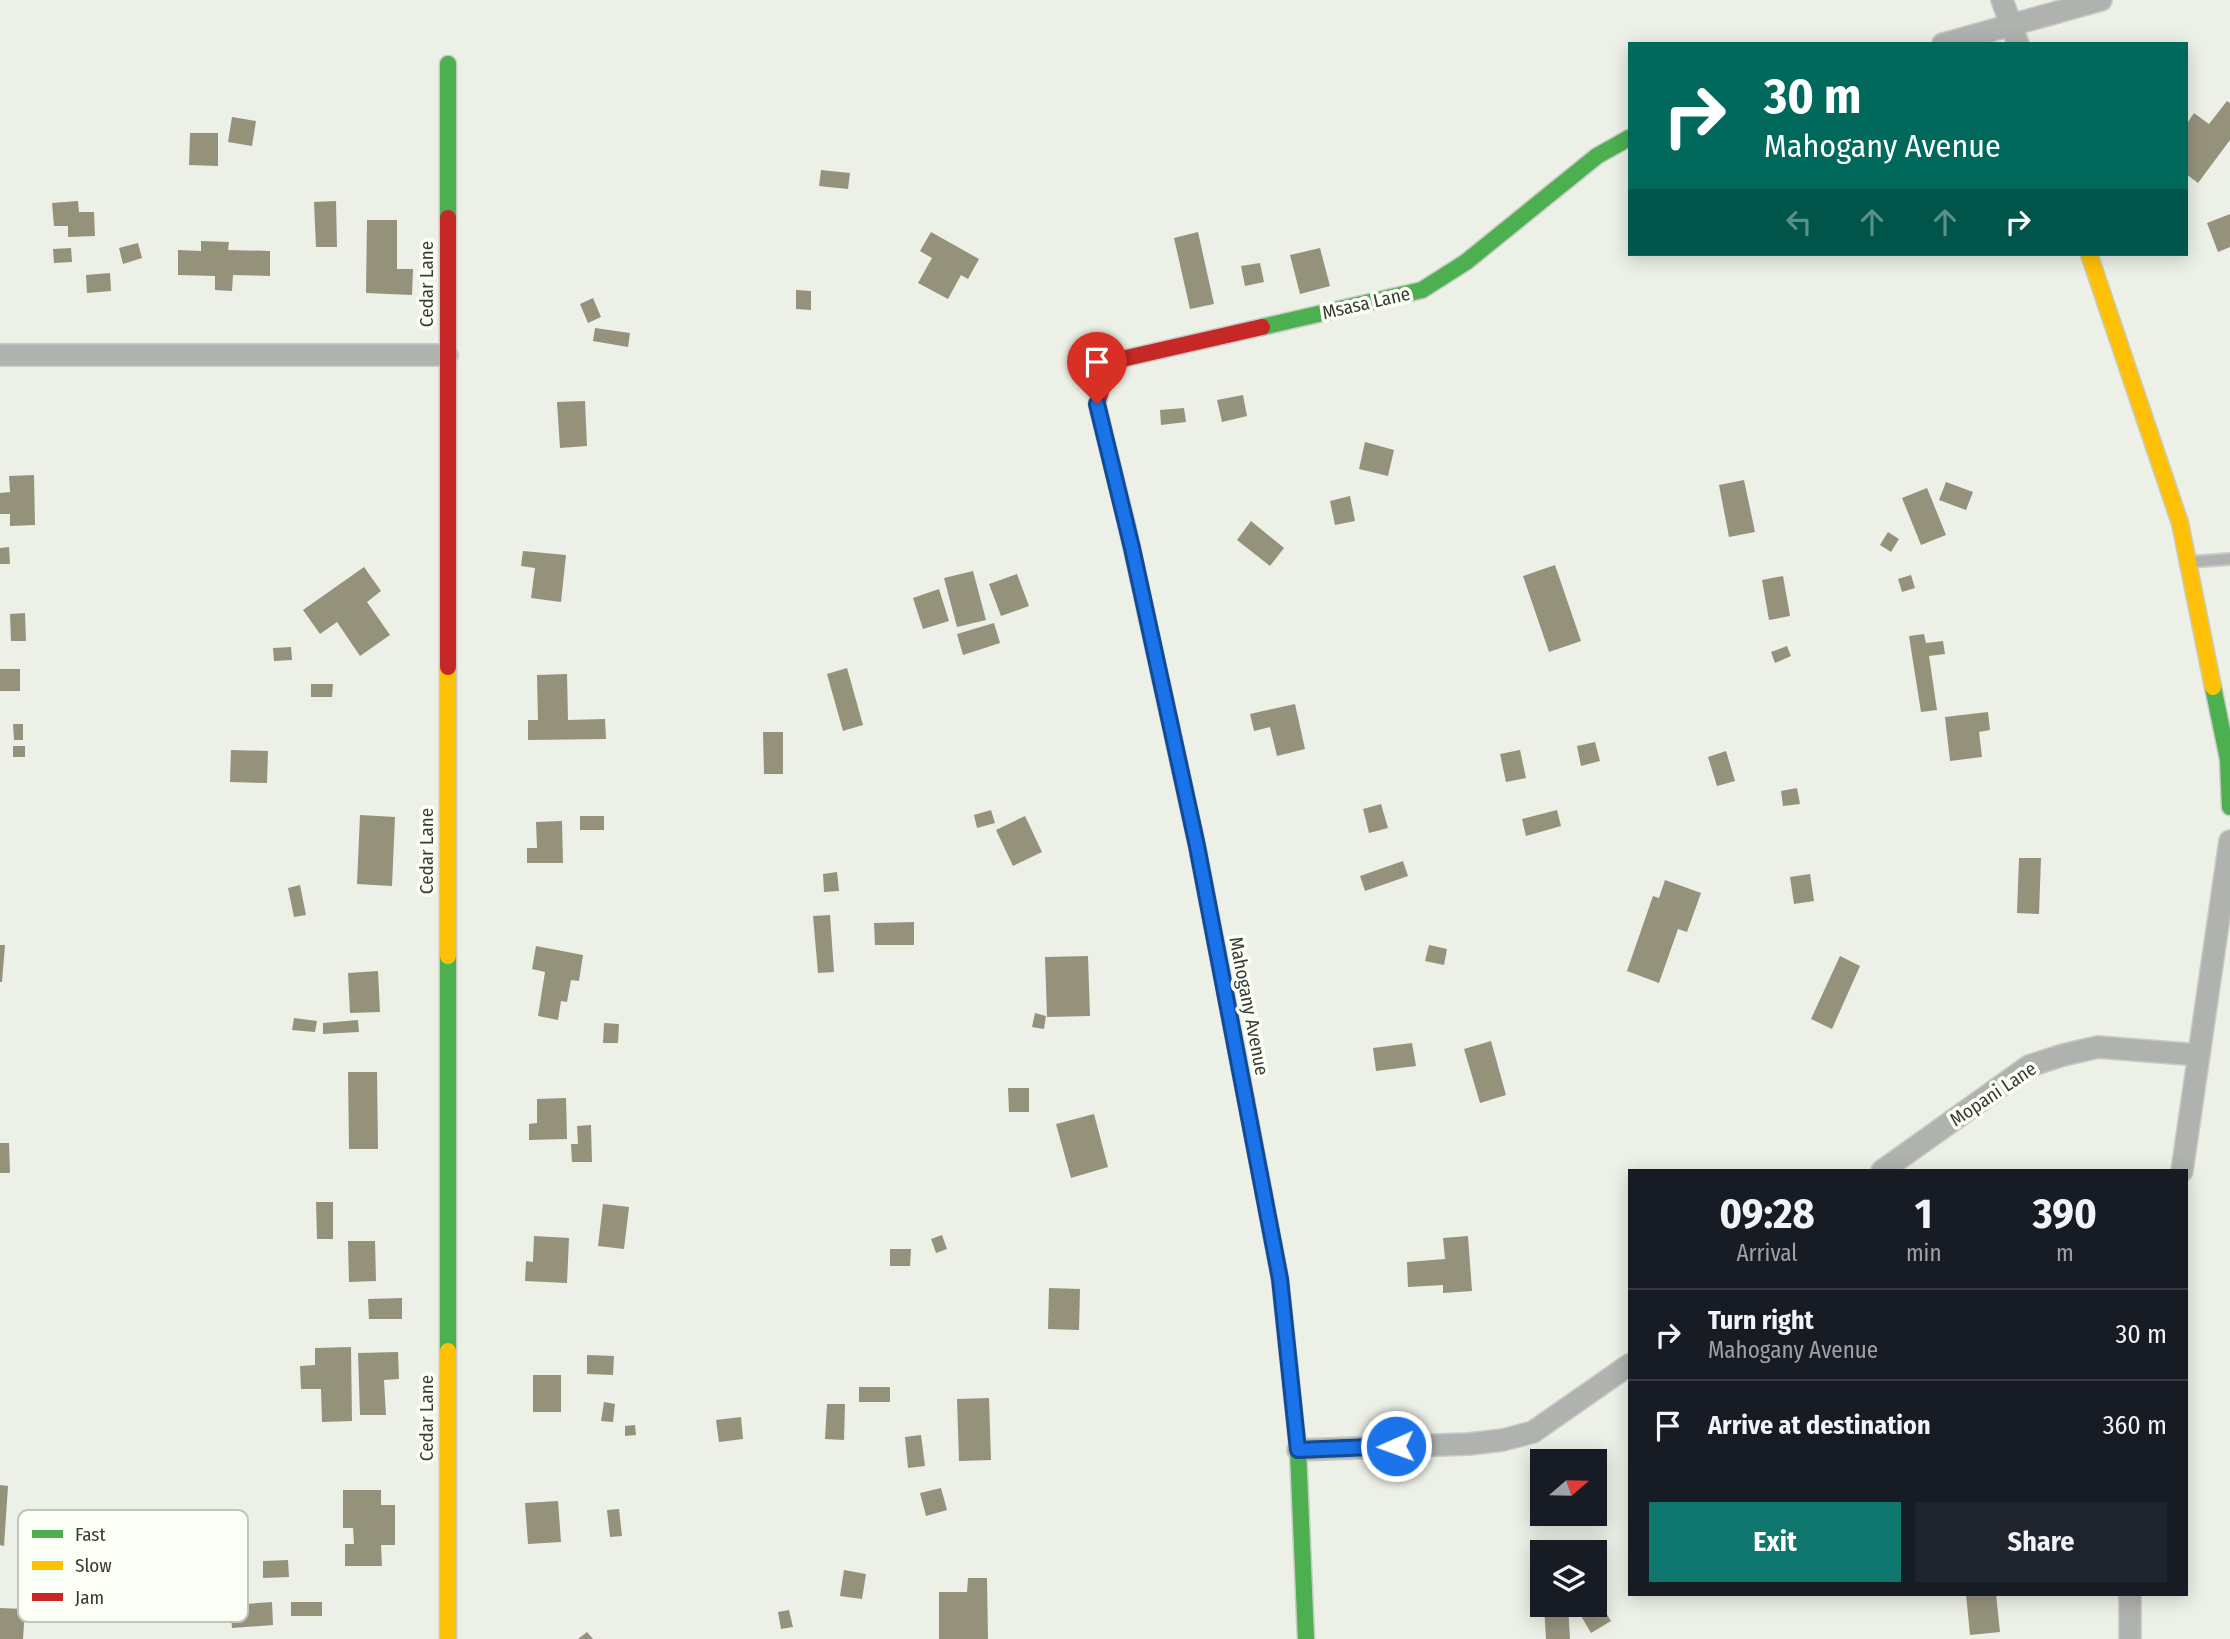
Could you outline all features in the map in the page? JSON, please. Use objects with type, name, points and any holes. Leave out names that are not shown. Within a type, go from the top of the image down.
[{"type":"street","points":[[2002,0],[2015,34]]},
{"type":"street","points":[[1957,42],[2015,34],[2101,0]]},
{"type":"street","name":"Cedar Lane","points":[[448,64],[448,1639]]},
{"type":"street","name":"Msasa Lane","points":[[1103,382],[1113,366],[1122,359],[1422,290],[1466,262],[1597,156],[1628,139]]},
{"type":"street","points":[[2090,256],[2180,523],[2228,759],[2230,807]]},
{"type":"street","points":[[0,355],[447,355]]},
{"type":"street","name":"Mahogany Avenue","points":[[1103,382],[1097,404],[1132,548],[1197,846],[1280,1279],[1298,1450],[1306,1639]]},
{"type":"street","points":[[2182,1169],[2230,841]]},
{"type":"street","name":"Mopani Lane","points":[[1885,1169],[2029,1066],[2098,1047],[2199,1055]]},
{"type":"street","points":[[1298,1450],[1469,1444],[1503,1440],[1533,1432],[1628,1366]]},
{"type":"street","points":[[2130,1596],[2130,1639]]},
{"type":"lane","points":[[2189,562],[2230,559]]},
{"type":"building","points":[[2227,101],[2230,103],[2230,140],[2198,183],[2188,176],[2188,122],[2194,113],[2209,124]]},
{"type":"building","points":[[232,117],[256,121],[252,146],[228,142]]},
{"type":"building","points":[[190,133],[218,133],[218,166],[189,165]]},
{"type":"building","points":[[821,170],[850,173],[848,189],[819,186]]},
{"type":"building","points":[[78,201],[79,212],[94,212],[95,236],[68,237],[68,226],[54,226],[52,203]]},
{"type":"building","points":[[336,201],[337,247],[316,247],[314,202]]},
{"type":"building","points":[[2230,214],[2230,247],[2218,252],[2207,223]]},
{"type":"building","points":[[367,220],[397,220],[397,269],[413,269],[412,295],[366,293]]},
{"type":"building","points":[[931,232],[979,259],[968,279],[961,275],[948,299],[918,283],[932,258],[920,251]]},
{"type":"building","points":[[1198,232],[1214,304],[1190,309],[1174,238]]},
{"type":"building","points":[[201,241],[229,242],[228,250],[270,251],[270,276],[233,275],[232,291],[215,290],[215,276],[178,275],[178,250],[201,251]]},
{"type":"building","points":[[138,243],[142,258],[123,264],[119,248]]},
{"type":"building","points":[[71,248],[72,262],[54,263],[53,249]]},
{"type":"building","points":[[1320,248],[1330,286],[1300,294],[1290,255]]},
{"type":"building","points":[[1260,263],[1264,282],[1245,286],[1241,266]]},
{"type":"building","points":[[110,273],[111,291],[87,293],[86,275]]},
{"type":"building","points":[[796,290],[811,291],[811,310],[796,309]]},
{"type":"building","points":[[593,298],[601,317],[588,323],[580,304]]},
{"type":"building","points":[[595,328],[630,333],[628,347],[593,341]]},
{"type":"building","points":[[1243,395],[1247,416],[1222,422],[1217,400]]},
{"type":"building","points":[[585,401],[587,446],[560,448],[557,402]]},
{"type":"building","points":[[1184,408],[1186,422],[1161,425],[1160,410]]},
{"type":"building","points":[[1365,442],[1394,450],[1388,476],[1359,469]]},
{"type":"building","points":[[34,475],[35,525],[10,526],[10,514],[0,514],[0,493],[10,492],[9,476]]},
{"type":"building","points":[[1744,480],[1755,532],[1729,537],[1719,485]]},
{"type":"building","points":[[1946,482],[1973,492],[1966,510],[1939,500]]},
{"type":"building","points":[[1927,488],[1946,535],[1921,545],[1902,498]]},
{"type":"building","points":[[1350,496],[1355,521],[1335,525],[1330,501]]},
{"type":"building","points":[[1251,521],[1284,548],[1270,566],[1237,540]]},
{"type":"building","points":[[1888,532],[1899,539],[1891,552],[1880,545]]},
{"type":"building","points":[[9,547],[10,564],[0,564],[0,548]]},
{"type":"building","points":[[523,551],[566,555],[561,602],[531,598],[535,568],[521,566]]},
{"type":"building","points":[[1555,565],[1581,641],[1549,652],[1523,576]]},
{"type":"building","points":[[364,567],[381,591],[367,602],[390,635],[360,656],[337,622],[320,634],[303,610]]},
{"type":"building","points":[[973,571],[986,620],[957,627],[944,578]]},
{"type":"building","points":[[1017,574],[1029,606],[1001,616],[989,584]]},
{"type":"building","points":[[1911,575],[1915,588],[1902,592],[1898,579]]},
{"type":"building","points":[[1783,576],[1790,616],[1769,620],[1762,580]]},
{"type":"building","points":[[939,589],[949,621],[923,629],[913,598]]},
{"type":"building","points":[[25,613],[26,641],[11,641],[10,614]]},
{"type":"building","points":[[994,623],[1000,643],[963,655],[957,634]]},
{"type":"building","points":[[1924,634],[1926,643],[1943,641],[1945,654],[1929,656],[1937,710],[1921,712],[1909,636]]},
{"type":"building","points":[[1787,646],[1791,656],[1775,663],[1771,652]]},
{"type":"building","points":[[291,647],[292,660],[274,661],[273,648]]},
{"type":"building","points":[[847,668],[863,725],[843,731],[827,674]]},
{"type":"building","points":[[0,669],[20,669],[20,691],[0,691]]},
{"type":"building","points":[[567,674],[568,720],[605,719],[606,739],[528,740],[528,720],[538,720],[537,675]]},
{"type":"building","points":[[311,684],[333,684],[332,697],[311,697]]},
{"type":"building","points":[[1295,704],[1305,749],[1277,756],[1270,727],[1254,731],[1250,714]]},
{"type":"building","points":[[1988,712],[1990,730],[1979,732],[1982,757],[1950,761],[1945,717]]},
{"type":"building","points":[[13,724],[23,724],[23,740],[14,740]]},
{"type":"building","points":[[763,732],[783,732],[783,774],[764,774]]},
{"type":"building","points":[[1595,742],[1600,761],[1581,766],[1577,746]]},
{"type":"building","points":[[13,746],[25,746],[25,757],[13,757]]},
{"type":"building","points":[[231,750],[268,751],[267,783],[230,782]]},
{"type":"building","points":[[1520,750],[1526,778],[1506,782],[1500,754]]},
{"type":"building","points":[[1726,751],[1735,781],[1717,786],[1708,757]]},
{"type":"building","points":[[1797,788],[1800,804],[1783,806],[1781,791]]},
{"type":"building","points":[[1381,804],[1388,828],[1369,833],[1363,809]]},
{"type":"building","points":[[991,810],[995,823],[977,828],[974,815]]},
{"type":"building","points":[[1557,810],[1561,826],[1526,836],[1522,819]]},
{"type":"building","points":[[360,815],[395,817],[392,886],[357,884]]},
{"type":"building","points":[[580,816],[604,816],[604,830],[580,830]]},
{"type":"building","points":[[1025,816],[1042,852],[1013,866],[996,830]]},
{"type":"building","points":[[562,821],[563,863],[527,863],[527,848],[537,848],[536,822]]},
{"type":"building","points":[[2019,858],[2041,858],[2039,914],[2017,913]]},
{"type":"building","points":[[1403,861],[1408,876],[1365,891],[1360,876]]},
{"type":"building","points":[[837,872],[839,891],[824,892],[823,874]]},
{"type":"building","points":[[1810,874],[1814,901],[1794,904],[1790,877]]},
{"type":"building","points":[[1665,880],[1701,893],[1687,932],[1678,929],[1659,983],[1627,971],[1653,896],[1659,898]]},
{"type":"building","points":[[300,885],[306,915],[294,917],[288,888]]},
{"type":"building","points":[[830,915],[834,972],[818,973],[813,916]]},
{"type":"building","points":[[914,922],[914,945],[875,945],[874,923]]},
{"type":"building","points":[[0,945],[5,945],[2,982],[0,982]]},
{"type":"building","points":[[1429,945],[1447,949],[1444,965],[1425,961]]},
{"type":"building","points":[[536,946],[583,955],[579,981],[571,980],[567,1002],[561,1001],[558,1020],[538,1016],[545,972],[532,969]]},
{"type":"building","points":[[1088,956],[1090,1016],[1047,1017],[1045,957]]},
{"type":"building","points":[[1840,956],[1860,966],[1832,1029],[1811,1019]]},
{"type":"building","points":[[378,971],[380,1012],[350,1013],[348,973]]},
{"type":"building","points":[[1035,1013],[1046,1016],[1044,1029],[1032,1027]]},
{"type":"building","points":[[294,1018],[317,1021],[315,1032],[292,1030]]},
{"type":"building","points":[[358,1020],[359,1032],[323,1034],[323,1023]]},
{"type":"building","points":[[604,1023],[619,1024],[618,1043],[603,1043]]},
{"type":"building","points":[[1491,1041],[1506,1095],[1480,1103],[1464,1049]]},
{"type":"building","points":[[1412,1043],[1416,1066],[1376,1071],[1373,1048]]},
{"type":"building","points":[[348,1072],[377,1072],[378,1149],[349,1149]]},
{"type":"building","points":[[1008,1088],[1029,1088],[1029,1112],[1009,1112]]},
{"type":"building","points":[[566,1098],[567,1139],[529,1140],[529,1124],[537,1123],[537,1099]]},
{"type":"building","points":[[1094,1114],[1108,1167],[1071,1178],[1056,1124]]},
{"type":"building","points":[[591,1125],[592,1162],[572,1162],[571,1144],[578,1144],[577,1126]]},
{"type":"building","points":[[0,1143],[9,1143],[10,1173],[0,1173]]},
{"type":"building","points":[[316,1202],[333,1202],[333,1239],[317,1239]]},
{"type":"building","points":[[603,1204],[629,1207],[624,1249],[598,1246]]},
{"type":"building","points":[[942,1235],[947,1249],[936,1253],[931,1239]]},
{"type":"building","points":[[534,1236],[569,1238],[567,1283],[525,1281],[526,1261],[533,1262]]},
{"type":"building","points":[[1468,1236],[1472,1291],[1443,1293],[1443,1285],[1408,1287],[1407,1262],[1445,1259],[1443,1238]]},
{"type":"building","points":[[348,1241],[375,1241],[376,1281],[349,1282]]},
{"type":"building","points":[[890,1249],[911,1249],[910,1266],[890,1266]]},
{"type":"building","points":[[1049,1288],[1080,1289],[1079,1330],[1048,1329]]},
{"type":"building","points":[[402,1298],[402,1319],[369,1319],[368,1299]]},
{"type":"building","points":[[351,1347],[352,1421],[322,1422],[321,1389],[301,1389],[300,1366],[315,1365],[315,1348]]},
{"type":"building","points":[[398,1352],[399,1379],[384,1380],[386,1415],[360,1415],[358,1353]]},
{"type":"building","points":[[587,1355],[614,1356],[613,1375],[587,1374]]},
{"type":"building","points":[[533,1375],[561,1375],[561,1412],[533,1412]]},
{"type":"building","points":[[859,1387],[890,1387],[890,1402],[859,1402]]},
{"type":"building","points":[[989,1398],[991,1460],[959,1461],[957,1399]]},
{"type":"building","points":[[604,1402],[615,1404],[613,1422],[601,1421]]},
{"type":"building","points":[[827,1404],[845,1404],[844,1440],[825,1439]]},
{"type":"building","points":[[741,1417],[743,1439],[719,1442],[716,1420]]},
{"type":"building","points":[[635,1425],[636,1435],[625,1436],[625,1426]]},
{"type":"building","points":[[921,1435],[925,1466],[908,1468],[905,1437]]},
{"type":"building","points":[[0,1485],[8,1486],[4,1546],[0,1545]]},
{"type":"building","points":[[941,1488],[947,1510],[926,1516],[920,1493]]},
{"type":"building","points":[[343,1490],[381,1490],[381,1505],[395,1505],[395,1545],[381,1545],[382,1566],[345,1566],[345,1544],[354,1544],[353,1528],[343,1528]]},
{"type":"building","points":[[558,1501],[561,1542],[528,1544],[525,1503]]},
{"type":"building","points":[[619,1509],[622,1536],[610,1537],[607,1510]]},
{"type":"building","points":[[288,1560],[289,1577],[263,1578],[263,1561]]},
{"type":"building","points":[[844,1570],[866,1574],[862,1599],[840,1596]]},
{"type":"building","points":[[968,1578],[987,1578],[988,1639],[939,1639],[939,1592],[967,1592]]},
{"type":"building","points":[[1966,1596],[1996,1596],[2000,1632],[1970,1635]]},
{"type":"building","points":[[272,1602],[273,1625],[232,1628],[231,1622],[248,1622],[248,1604]]},
{"type":"building","points":[[291,1602],[322,1602],[322,1616],[291,1616]]},
{"type":"building","points":[[0,1608],[18,1609],[18,1622],[24,1622],[23,1639],[0,1639]]},
{"type":"building","points":[[789,1610],[793,1627],[781,1629],[778,1612]]},
{"type":"building","points":[[1607,1615],[1611,1621],[1591,1633],[1582,1617],[1607,1617]]},
{"type":"building","points":[[1545,1617],[1569,1617],[1570,1639],[1546,1639]]},
{"type":"building","points":[[587,1632],[593,1639],[578,1639]]},
{"type":"traffic: fast","points":[[448,64],[448,218]]},
{"type":"traffic: fast","points":[[1262,327],[1422,290],[1466,262],[1597,156],[1628,139]]},
{"type":"traffic: fast","points":[[2213,687],[2228,759],[2230,807]]},
{"type":"traffic: fast","points":[[448,956],[448,1351]]},
{"type":"traffic: fast","points":[[1246,1100],[1280,1279],[1298,1450],[1306,1639]]},
{"type":"traffic: slow","points":[[2090,256],[2180,523],[2213,687]]},
{"type":"traffic: slow","points":[[1127,526],[1197,846],[1246,1100]]},
{"type":"traffic: slow","points":[[448,667],[448,956]]},
{"type":"traffic: slow","points":[[448,1351],[448,1639]]},
{"type":"traffic: jam","points":[[448,218],[448,667]]},
{"type":"traffic: jam","points":[[1127,526],[1097,404],[1105,378],[1122,359],[1262,327]]},
{"type":"route","points":[[1097,404],[1132,548],[1197,846],[1280,1279],[1298,1450],[1396,1446]]}]
